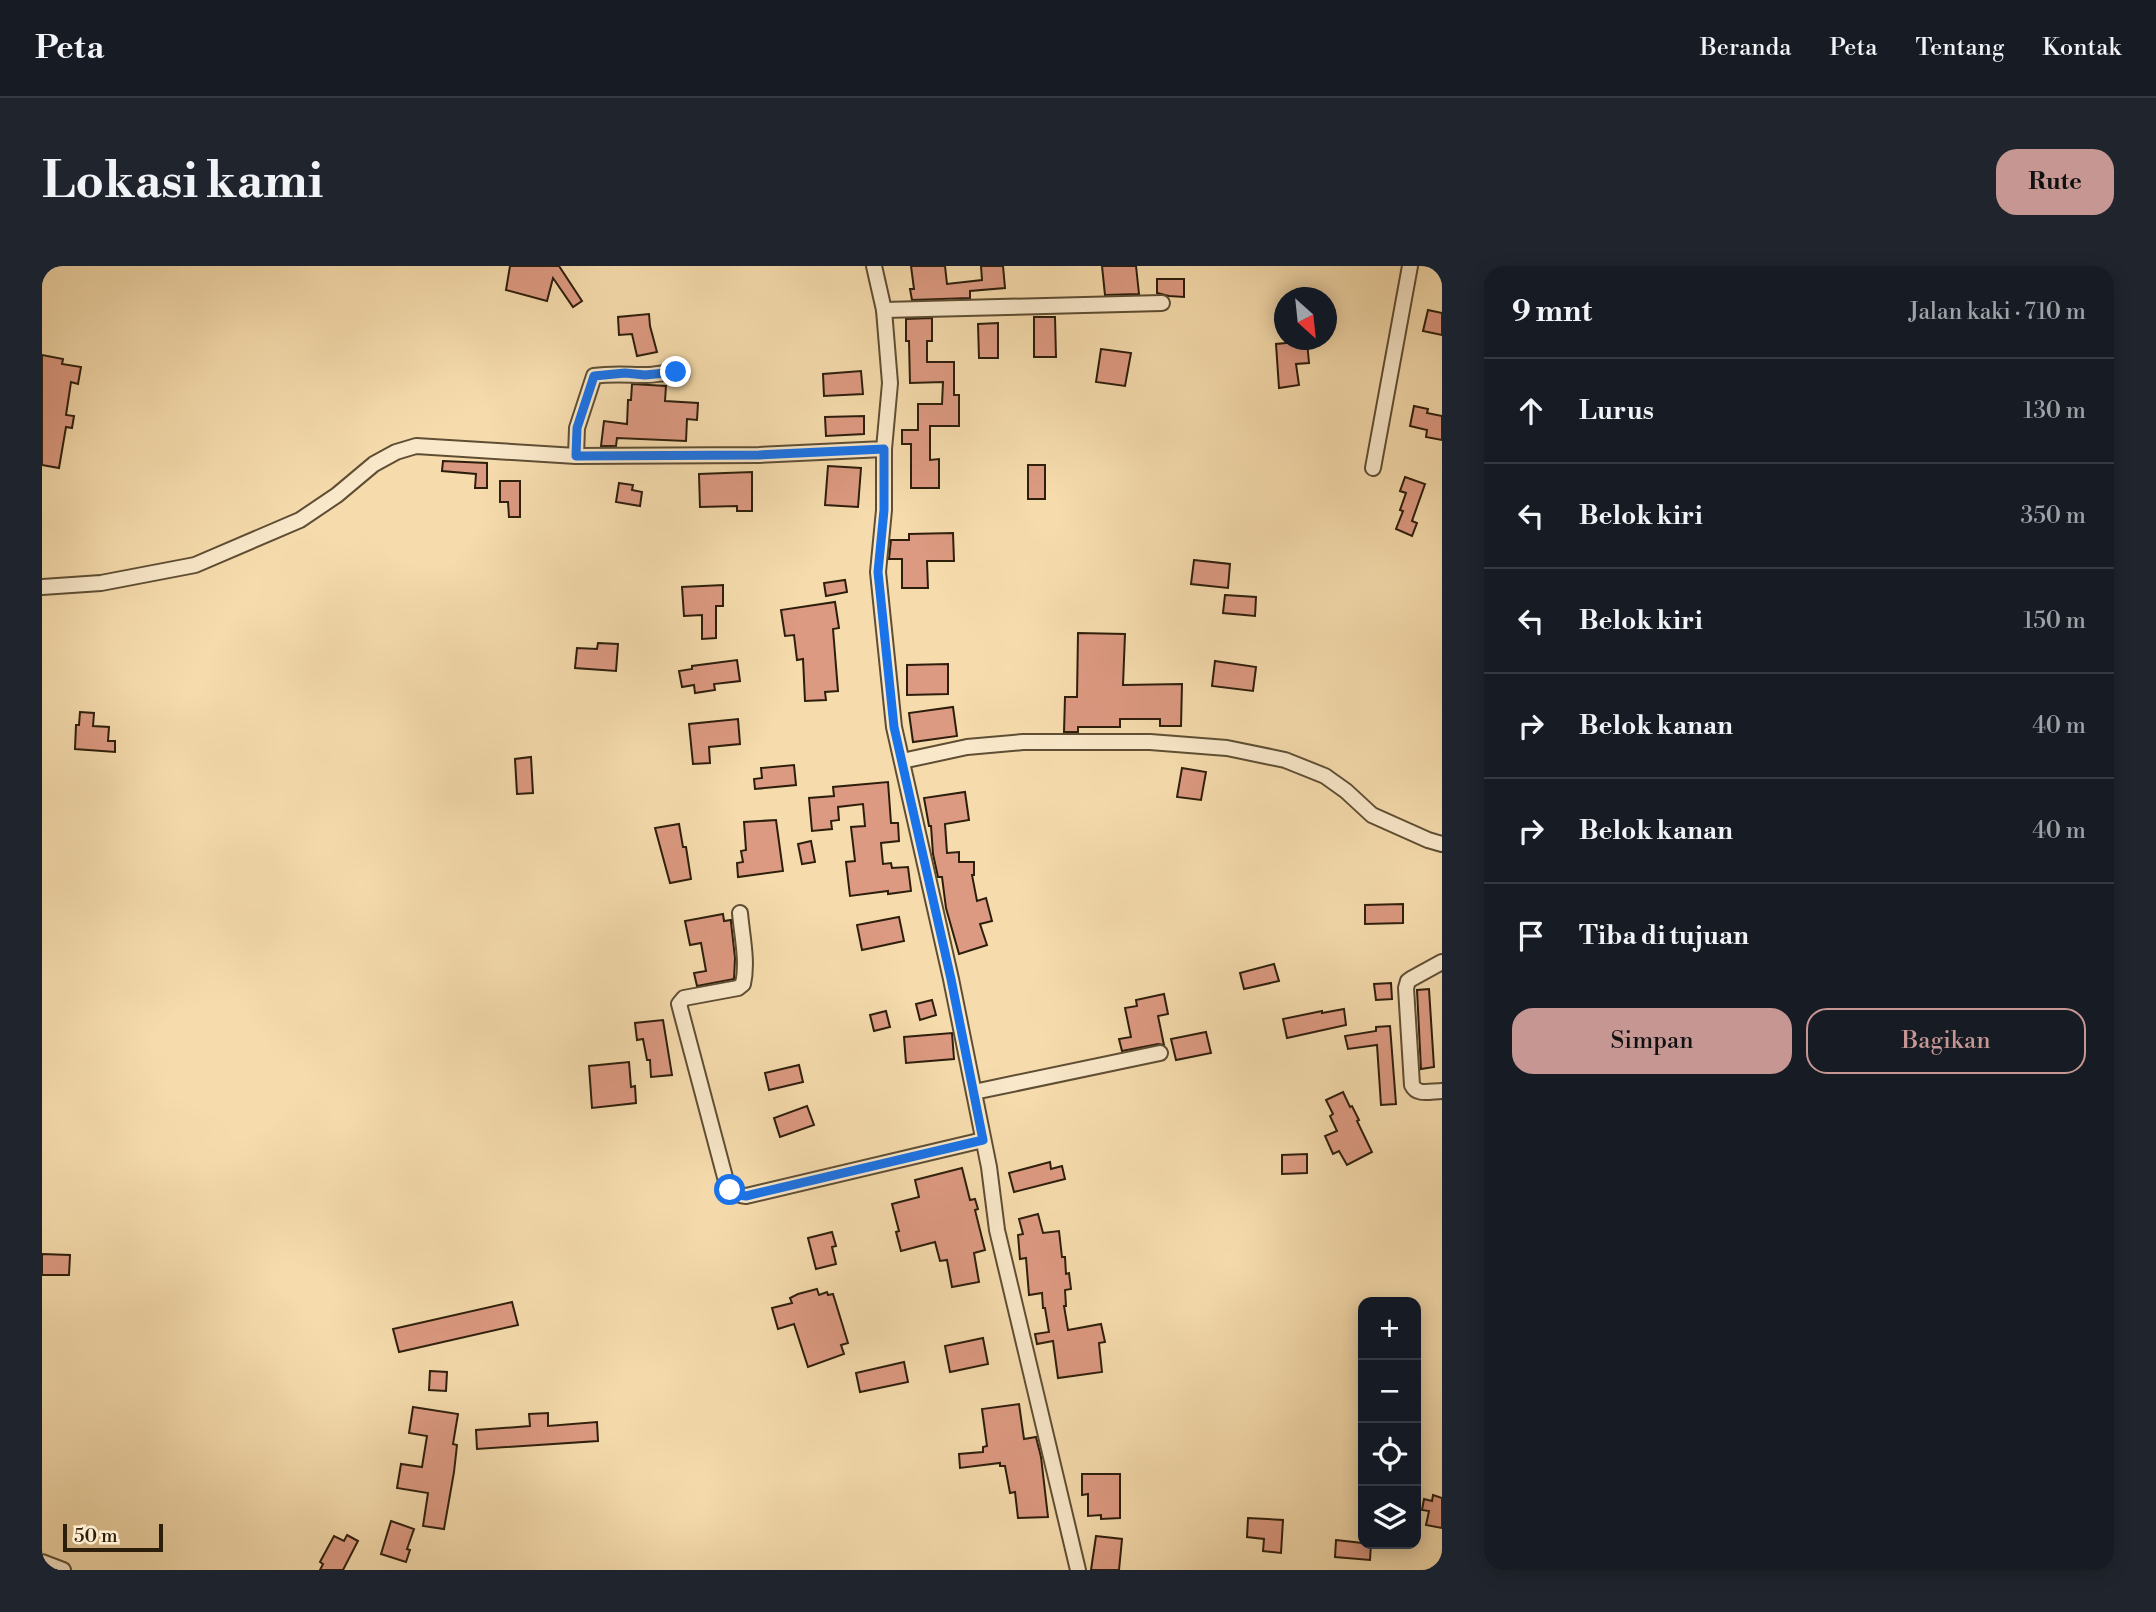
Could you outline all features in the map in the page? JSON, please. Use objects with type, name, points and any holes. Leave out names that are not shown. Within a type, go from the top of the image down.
[{"type":"street","points":[[874,266],[884,310],[890,383],[878,572],[894,727],[974,1092],[1003,1255],[1078,1570]]},
{"type":"street","points":[[1373,468],[1410,266]]},
{"type":"street","points":[[884,310],[1163,303]]},
{"type":"street","points":[[576,456],[577,428],[594,376],[625,373],[682,374]]},
{"type":"street","points":[[42,587],[101,583],[195,565],[300,520],[337,495],[374,464],[396,452],[416,446],[576,456],[759,455],[884,449]]},
{"type":"street","points":[[902,761],[967,747],[1023,742],[1150,742],[1227,748],[1285,760],[1325,776],[1372,815],[1442,844]]},
{"type":"street","points":[[740,914],[744,952],[743,984],[738,988],[684,998],[679,1003],[730,1190],[746,1196],[983,1140]]},
{"type":"street","points":[[1442,962],[1411,978],[1406,988],[1412,1085],[1420,1092],[1442,1091]]},
{"type":"street","points":[[974,1092],[1160,1053]]},
{"type":"street","points":[[42,1562],[63,1570]]},
{"type":"building","points":[[510,266],[559,266],[582,301],[573,307],[553,278],[547,301],[506,290]]},
{"type":"building","points":[[911,266],[945,266],[947,284],[982,280],[981,266],[1003,266],[1005,288],[970,291],[970,298],[912,300],[910,289],[914,289]]},
{"type":"building","points":[[1102,266],[1136,266],[1139,294],[1105,295]]},
{"type":"building","points":[[1157,279],[1184,279],[1184,297],[1157,293]]},
{"type":"building","points":[[1428,310],[1442,313],[1442,335],[1423,331]]},
{"type":"building","points":[[649,314],[657,352],[637,356],[632,334],[619,335],[618,317]]},
{"type":"building","points":[[1034,317],[1055,317],[1056,357],[1034,357]]},
{"type":"building","points":[[932,318],[932,341],[927,341],[927,362],[954,362],[954,395],[959,395],[959,426],[930,426],[930,460],[939,459],[939,488],[911,488],[911,444],[902,444],[902,430],[918,430],[918,404],[942,404],[943,382],[910,383],[906,319]]},
{"type":"building","points":[[998,323],[998,358],[979,358],[978,324]]},
{"type":"building","points":[[1101,349],[1131,353],[1125,386],[1096,382]]},
{"type":"building","points":[[1276,350],[1308,350],[1309,363],[1296,364],[1299,385],[1279,388]]},
{"type":"building","points":[[42,355],[63,359],[62,364],[81,367],[78,384],[71,382],[66,415],[74,416],[72,428],[66,427],[59,468],[42,465]]},
{"type":"building","points":[[861,371],[863,394],[824,396],[823,374]]},
{"type":"building","points":[[632,384],[666,386],[665,401],[698,403],[697,420],[687,419],[686,441],[617,438],[616,446],[601,446],[604,421],[627,424]]},
{"type":"building","points":[[1414,406],[1428,409],[1427,413],[1442,416],[1442,440],[1426,437],[1427,430],[1410,426]]},
{"type":"building","points":[[864,416],[864,434],[826,436],[825,417]]},
{"type":"building","points":[[443,461],[487,463],[487,488],[475,488],[476,474],[442,471]]},
{"type":"building","points":[[1028,465],[1045,465],[1045,499],[1028,499]]},
{"type":"building","points":[[828,466],[861,468],[858,507],[825,505]]},
{"type":"building","points":[[752,472],[752,511],[737,511],[737,506],[700,507],[699,474]]},
{"type":"building","points":[[1405,477],[1425,484],[1412,521],[1417,523],[1412,536],[1396,529],[1403,511],[1400,510],[1406,493],[1400,491]]},
{"type":"building","points":[[500,481],[520,481],[520,517],[509,517],[508,502],[500,502]]},
{"type":"building","points":[[619,483],[633,485],[632,490],[642,492],[640,506],[616,502]]},
{"type":"building","points":[[953,533],[954,561],[927,561],[928,588],[902,588],[902,559],[889,559],[891,540],[909,540],[909,534]]},
{"type":"building","points":[[1194,560],[1230,564],[1228,588],[1191,584]]},
{"type":"building","points":[[845,580],[847,592],[826,596],[824,583]]},
{"type":"building","points":[[723,585],[723,606],[716,606],[716,638],[702,639],[702,615],[684,616],[682,587]]},
{"type":"building","points":[[1225,595],[1256,597],[1255,616],[1223,613]]},
{"type":"building","points":[[835,602],[839,628],[833,629],[838,691],[825,692],[826,700],[805,701],[803,659],[797,660],[794,635],[785,636],[781,610]]},
{"type":"building","points":[[1078,633],[1125,634],[1123,685],[1182,684],[1181,726],[1160,726],[1160,719],[1120,719],[1120,727],[1078,727],[1078,732],[1064,732],[1065,697],[1077,697]]},
{"type":"building","points":[[598,643],[618,644],[616,671],[575,668],[577,648],[597,649]]},
{"type":"building","points":[[737,660],[740,681],[714,684],[715,690],[695,693],[694,685],[682,687],[679,671],[692,669],[692,666]]},
{"type":"building","points":[[1215,661],[1256,667],[1253,691],[1212,686]]},
{"type":"building","points":[[948,664],[948,694],[907,695],[907,665]]},
{"type":"building","points":[[953,707],[957,736],[913,742],[909,713]]},
{"type":"building","points":[[80,712],[94,713],[93,726],[109,727],[108,741],[115,741],[115,752],[75,749],[76,725],[79,725]]},
{"type":"building","points":[[738,719],[740,744],[709,747],[710,763],[693,764],[689,724]]},
{"type":"building","points":[[531,757],[533,793],[517,794],[515,759]]},
{"type":"building","points":[[794,765],[796,785],[755,789],[754,779],[762,778],[761,768]]},
{"type":"building","points":[[1182,768],[1206,772],[1201,800],[1177,797]]},
{"type":"building","points":[[888,782],[891,823],[898,823],[899,841],[881,843],[883,864],[891,863],[892,868],[908,867],[911,891],[850,896],[846,862],[855,861],[851,827],[865,826],[863,804],[838,807],[839,820],[831,821],[832,829],[812,831],[809,798],[834,796],[833,787]]},
{"type":"building","points":[[965,792],[969,820],[945,824],[947,853],[959,852],[959,862],[974,862],[972,875],[977,901],[986,898],[992,921],[980,924],[987,945],[959,954],[946,908],[942,877],[938,877],[924,798]]},
{"type":"building","points":[[776,820],[783,871],[738,877],[737,863],[743,862],[741,851],[746,850],[744,822]]},
{"type":"building","points":[[679,824],[691,879],[670,883],[655,828]]},
{"type":"building","points":[[811,841],[815,862],[802,864],[798,844]]},
{"type":"building","points":[[1403,904],[1403,923],[1365,924],[1365,905]]},
{"type":"building","points":[[723,914],[724,921],[731,920],[734,979],[697,986],[694,973],[706,971],[701,943],[690,945],[685,921]]},
{"type":"building","points":[[899,917],[904,941],[862,950],[857,925]]},
{"type":"building","points":[[1274,964],[1279,981],[1244,989],[1240,973]]},
{"type":"building","points":[[1391,983],[1392,999],[1376,1000],[1374,984]]},
{"type":"building","points":[[1429,989],[1434,1067],[1421,1069],[1417,990]]},
{"type":"building","points":[[1164,994],[1168,1014],[1158,1016],[1164,1045],[1122,1051],[1119,1039],[1131,1037],[1125,1008],[1137,1006],[1136,1000]]},
{"type":"building","points":[[932,1000],[936,1015],[920,1020],[916,1004]]},
{"type":"building","points":[[1344,1009],[1346,1025],[1287,1038],[1283,1019]]},
{"type":"building","points":[[886,1011],[890,1027],[874,1031],[870,1015]]},
{"type":"building","points":[[663,1020],[672,1075],[651,1077],[650,1060],[647,1060],[643,1039],[637,1040],[635,1023]]},
{"type":"building","points":[[1390,1026],[1396,1104],[1381,1105],[1377,1045],[1348,1049],[1345,1036]]},
{"type":"building","points":[[1206,1032],[1211,1053],[1176,1060],[1171,1039]]},
{"type":"building","points":[[952,1033],[954,1059],[906,1063],[904,1037]]},
{"type":"building","points":[[629,1062],[631,1087],[635,1086],[636,1103],[592,1108],[589,1066]]},
{"type":"building","points":[[799,1065],[803,1082],[769,1090],[765,1073]]},
{"type":"building","points":[[1343,1092],[1359,1120],[1357,1121],[1372,1152],[1347,1165],[1339,1151],[1333,1154],[1325,1136],[1337,1131],[1326,1100]]},
{"type":"building","points":[[807,1106],[814,1125],[780,1137],[774,1118]]},
{"type":"building","points":[[1307,1154],[1307,1173],[1282,1174],[1282,1155]]},
{"type":"building","points":[[1050,1162],[1051,1169],[1062,1166],[1065,1179],[1014,1192],[1009,1173]]},
{"type":"building","points":[[962,1168],[970,1200],[975,1199],[978,1209],[975,1210],[985,1250],[974,1253],[979,1282],[952,1287],[947,1260],[940,1261],[935,1242],[901,1251],[892,1204],[919,1197],[915,1180]]},
{"type":"building","points":[[1038,1214],[1043,1233],[1059,1231],[1062,1257],[1065,1257],[1066,1274],[1069,1273],[1071,1289],[1065,1290],[1064,1306],[1068,1330],[1101,1324],[1105,1342],[1099,1343],[1102,1372],[1058,1378],[1053,1341],[1037,1344],[1035,1334],[1049,1332],[1045,1308],[1042,1293],[1029,1295],[1026,1258],[1020,1259],[1018,1235],[1023,1234],[1019,1219]]},
{"type":"building","points":[[832,1232],[836,1246],[832,1247],[836,1264],[816,1269],[808,1238]]},
{"type":"building","points":[[42,1254],[70,1255],[69,1275],[42,1275]]},
{"type":"building","points":[[817,1289],[819,1295],[827,1292],[828,1295],[833,1294],[848,1343],[841,1345],[844,1354],[808,1367],[794,1324],[778,1329],[772,1308],[792,1303],[790,1298]]},
{"type":"building","points":[[512,1302],[518,1325],[399,1352],[393,1329]]},
{"type":"building","points":[[983,1338],[988,1364],[950,1372],[945,1346]]},
{"type":"building","points":[[904,1362],[908,1382],[860,1392],[856,1373]]},
{"type":"building","points":[[430,1371],[447,1372],[446,1391],[429,1390]]},
{"type":"building","points":[[1019,1404],[1024,1439],[1036,1437],[1048,1517],[1018,1518],[1015,1492],[1010,1493],[1005,1466],[1000,1466],[1000,1463],[960,1468],[959,1454],[983,1452],[983,1447],[987,1446],[982,1409]]},
{"type":"building","points":[[413,1407],[458,1414],[453,1444],[457,1445],[454,1472],[444,1529],[423,1526],[428,1493],[397,1488],[401,1464],[422,1467],[427,1436],[409,1433]]},
{"type":"building","points":[[548,1413],[548,1426],[597,1422],[598,1441],[477,1449],[476,1430],[530,1426],[529,1414]]},
{"type":"building","points":[[1082,1474],[1120,1474],[1120,1518],[1101,1519],[1101,1515],[1088,1516],[1088,1494],[1082,1495]]},
{"type":"building","points":[[1433,1495],[1442,1498],[1442,1528],[1426,1525],[1429,1511],[1422,1510],[1424,1499],[1432,1501]]},
{"type":"building","points":[[1248,1518],[1283,1520],[1281,1553],[1263,1551],[1264,1539],[1247,1537]]},
{"type":"building","points":[[391,1521],[414,1529],[406,1562],[381,1554]]},
{"type":"building","points":[[347,1535],[358,1541],[343,1570],[320,1570],[323,1564],[320,1562],[334,1536],[344,1541]]},
{"type":"building","points":[[1096,1536],[1122,1539],[1119,1570],[1091,1570]]},
{"type":"building","points":[[1336,1540],[1358,1543],[1358,1549],[1371,1549],[1370,1560],[1335,1557]]},
{"type":"route","points":[[676,372],[594,376],[577,428],[576,456],[759,455],[884,449],[884,510],[878,572],[894,727],[951,979],[983,1140],[746,1196],[730,1190]]}]
